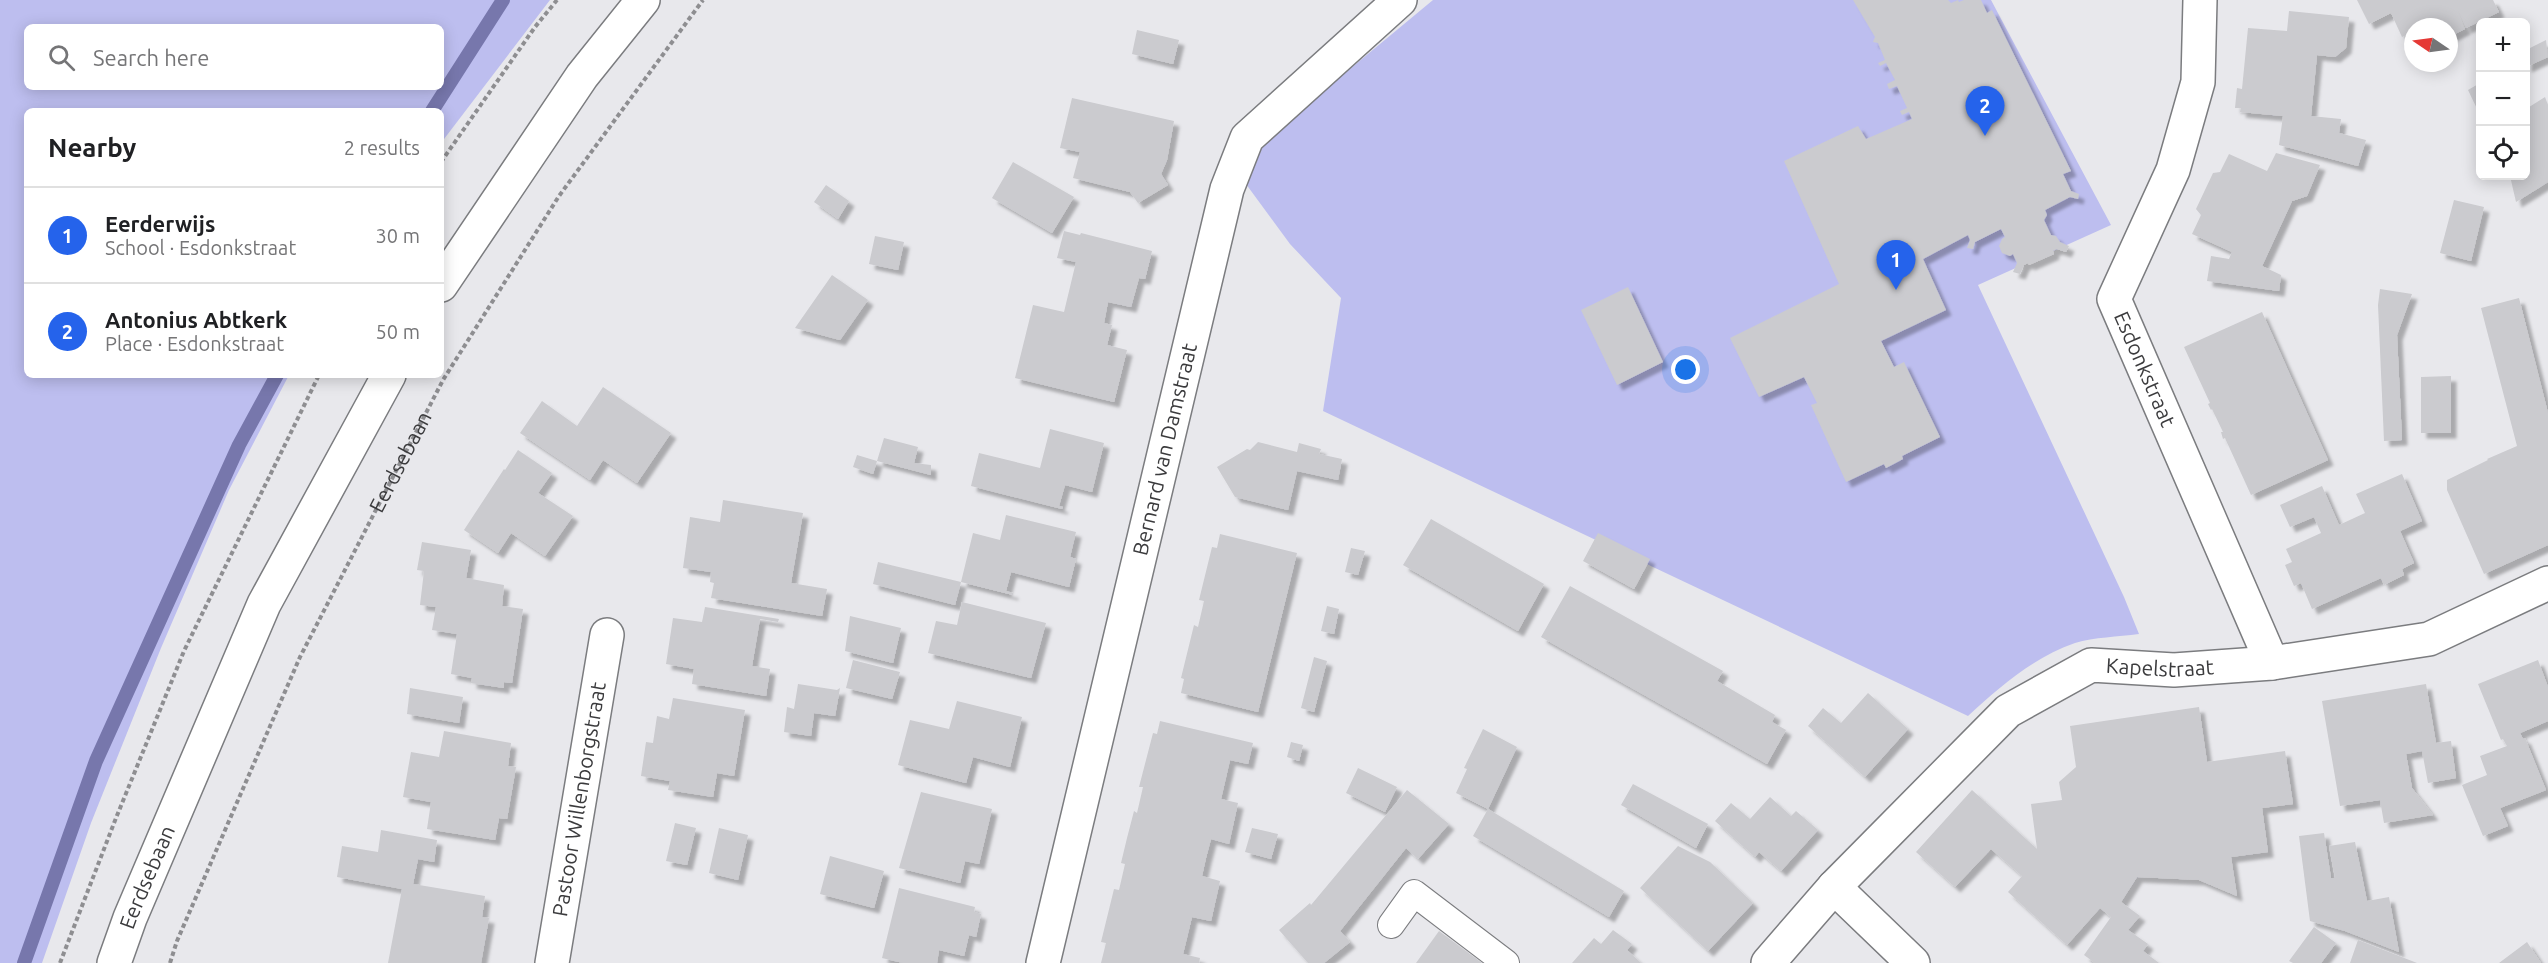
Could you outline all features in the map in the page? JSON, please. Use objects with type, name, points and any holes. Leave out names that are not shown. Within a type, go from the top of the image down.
[{"type":"street","points":[[444,281],[582,76],[643,0]]},
{"type":"street","name":"Bernard van Damstraat","points":[[1043,963],[1227,189],[1247,138],[1400,0]]},
{"type":"street","name":"Esdonkstraat","points":[[2200,0],[2198,82],[2173,170],[2114,299],[2272,663]]},
{"type":"street","name":"Eerdsebaan","points":[[114,963],[130,918],[264,604],[387,378]]},
{"type":"street","name":"Kapelstraat","points":[[1768,963],[1834,887],[2008,711],[2091,665],[2174,670],[2272,663],[2429,639],[2548,583]]},
{"type":"street","name":"Pastoor Willenborgstraat","points":[[552,963],[607,636]]},
{"type":"street","points":[[1834,887],[1913,963]]},
{"type":"lane","points":[[1391,925],[1414,893],[1506,963]]},
{"type":"path","points":[[444,158],[557,0]]},
{"type":"path","name":"Eerdsebaan","points":[[170,963],[177,941],[300,657],[443,380],[559,196],[703,0]]},
{"type":"path","points":[[60,963],[184,651],[265,482],[318,378]]},
{"type":"shaded area","points":[[0,0],[550,0],[444,139],[444,108],[24,108],[24,378],[287,378],[229,490],[161,648],[91,823],[42,963],[0,963]]},
{"type":"shaded area","points":[[1433,0],[1991,0],[2111,225],[1978,285],[2124,597],[2139,634],[2090,639],[2045,656],[1992,694],[1968,716],[1323,411],[1341,298],[1290,244],[1243,180],[1257,146]]},
{"type":"building","points":[[1853,0],[1948,0],[1951,3],[1958,0],[1959,2],[1981,0],[1987,13],[1992,10],[2071,171],[2063,174],[2071,191],[2079,194],[2078,199],[2070,197],[2045,210],[2047,215],[2044,220],[2051,235],[2069,246],[2066,252],[2057,249],[2053,251],[2054,254],[2024,265],[2020,274],[2013,272],[2017,263],[2013,254],[2010,256],[2002,253],[1999,246],[2005,237],[2001,229],[1975,242],[1973,249],[1967,248],[1970,240],[1968,235],[1923,259],[1946,310],[1881,341],[1894,367],[1904,362],[1940,437],[1902,456],[1903,459],[1886,468],[1884,464],[1846,482],[1811,405],[1817,403],[1804,377],[1759,397],[1730,338],[1839,284],[1784,161],[1858,126],[1866,139],[1912,119],[1909,112],[1902,115],[1900,111],[1907,108],[1897,86],[1889,89],[1887,84],[1895,80],[1886,63],[1880,66],[1878,63],[1885,60],[1878,43],[1873,42],[1875,37]]},
{"type":"building","points":[[2357,0],[2493,0],[2499,12],[2487,18],[2476,18],[2476,23],[2466,28],[2458,11],[2465,29],[2458,32],[2458,18],[2404,18],[2404,36],[2402,37],[2391,13],[2369,24]]},
{"type":"building","points":[[2289,11],[2349,17],[2346,48],[2335,57],[2317,55],[2311,116],[2341,119],[2339,133],[2366,140],[2358,166],[2279,145],[2283,116],[2240,112],[2241,108],[2235,108],[2237,88],[2242,89],[2248,28],[2287,31]]},
{"type":"building","points":[[1137,30],[1179,40],[1173,64],[1132,54]]},
{"type":"building","points":[[2546,40],[2548,57],[2530,65],[2530,48]]},
{"type":"building","points":[[2476,85],[2476,107],[2468,90]]},
{"type":"building","points":[[2545,97],[2548,105],[2548,182],[2516,202],[2511,180],[2530,180],[2530,106]]},
{"type":"building","points":[[1072,98],[1174,121],[1167,160],[1161,174],[1168,185],[1138,203],[1130,192],[1073,178],[1080,152],[1060,148]]},
{"type":"building","points":[[2276,153],[2320,165],[2307,196],[2292,201],[2262,266],[2281,275],[2279,291],[2207,281],[2211,256],[2229,259],[2232,252],[2192,234],[2201,215],[2196,209],[2213,173],[2220,172],[2229,154],[2267,171]]},
{"type":"building","points":[[1013,162],[1074,197],[1052,233],[992,198]]},
{"type":"building","points":[[826,185],[849,201],[838,219],[814,202]]},
{"type":"building","points":[[2454,200],[2484,207],[2471,261],[2440,253]]},
{"type":"building","points":[[1064,231],[1080,235],[1081,233],[1152,251],[1145,279],[1139,278],[1131,307],[1108,302],[1104,323],[1112,325],[1107,345],[1127,350],[1114,402],[1015,378],[1033,305],[1064,312],[1076,262],[1057,258]]},
{"type":"building","points":[[875,236],[904,242],[898,270],[869,264]]},
{"type":"building","points":[[832,275],[868,300],[840,340],[795,328]]},
{"type":"building","points":[[1628,287],[1663,362],[1617,385],[1581,310]]},
{"type":"building","points":[[2380,289],[2412,294],[2397,335],[2402,440],[2384,441],[2378,305]]},
{"type":"building","points":[[2519,298],[2548,413],[2548,545],[2484,574],[2447,490],[2447,480],[2517,446],[2481,308]]},
{"type":"building","points":[[2262,312],[2328,460],[2251,495],[2225,438],[2223,439],[2221,432],[2223,432],[2208,404],[2210,403],[2184,347]]},
{"type":"building","points":[[2451,376],[2451,433],[2421,433],[2421,377]]},
{"type":"building","points":[[603,387],[671,433],[637,483],[603,460],[590,480],[520,433],[542,401],[577,426]]},
{"type":"building","points":[[1050,429],[1104,443],[1092,492],[1065,485],[1059,506],[1063,507],[1062,509],[971,486],[979,453],[1040,468]]},
{"type":"building","points":[[884,438],[918,447],[914,463],[931,465],[931,475],[877,461]]},
{"type":"building","points":[[1258,442],[1297,452],[1299,443],[1321,449],[1319,454],[1342,459],[1338,480],[1297,471],[1288,510],[1235,497],[1217,467],[1247,449],[1250,450]]},
{"type":"building","points":[[518,450],[552,473],[538,493],[573,516],[545,556],[511,533],[498,553],[464,530]]},
{"type":"building","points":[[857,455],[877,461],[873,474],[853,467]]},
{"type":"building","points":[[2402,474],[2422,521],[2400,531],[2414,563],[2402,569],[2404,575],[2384,585],[2381,578],[2312,609],[2301,583],[2294,586],[2285,565],[2292,562],[2286,549],[2321,533],[2314,517],[2290,527],[2280,505],[2322,486],[2339,525],[2365,513],[2356,494]]},
{"type":"building","points":[[723,500],[803,513],[791,583],[827,589],[822,616],[711,598],[714,583],[710,582],[711,572],[683,568],[690,517],[720,522]]},
{"type":"building","points":[[1006,515],[1076,532],[1070,557],[1076,559],[1069,587],[1011,572],[1006,591],[1013,595],[961,582],[973,533],[1000,540]]},
{"type":"building","points":[[1431,519],[1544,584],[1518,631],[1403,565]]},
{"type":"building","points":[[1598,533],[1650,559],[1634,589],[1583,561]]},
{"type":"building","points":[[1220,534],[1297,553],[1258,712],[1181,693],[1184,679],[1181,678],[1194,625],[1198,627],[1204,601],[1199,600],[1212,547],[1217,548]]},
{"type":"building","points":[[422,542],[471,550],[466,578],[504,585],[502,606],[523,609],[512,683],[504,682],[504,688],[471,683],[472,678],[451,674],[457,634],[432,630],[436,607],[420,605],[424,571],[417,570]]},
{"type":"building","points":[[1351,548],[1365,551],[1358,575],[1345,572]]},
{"type":"building","points":[[878,562],[961,582],[955,605],[873,584]]},
{"type":"building","points":[[1570,586],[1723,671],[1717,681],[1775,715],[1772,722],[1786,730],[1767,764],[1541,637]]},
{"type":"building","points":[[962,602],[1046,623],[1031,678],[928,653],[936,621],[957,625]]},
{"type":"building","points":[[1327,606],[1339,609],[1334,634],[1321,631]]},
{"type":"building","points":[[705,607],[779,619],[778,622],[760,619],[752,666],[770,669],[766,696],[692,684],[694,669],[666,664],[673,618],[702,622]]},
{"type":"building","points":[[850,616],[901,628],[893,663],[845,651]]},
{"type":"building","points":[[1314,657],[1327,661],[1314,712],[1301,708]]},
{"type":"building","points":[[853,660],[900,672],[892,699],[846,688]]},
{"type":"building","points":[[2538,660],[2548,687],[2548,721],[2520,733],[2523,739],[2525,738],[2546,790],[2500,808],[2508,826],[2483,836],[2462,785],[2487,775],[2480,756],[2507,746],[2503,739],[2501,740],[2478,684]]},
{"type":"building","points":[[798,684],[837,690],[840,688],[835,716],[814,713],[811,736],[784,732],[787,707],[794,709]]},
{"type":"building","points":[[2426,684],[2436,743],[2451,741],[2456,778],[2428,783],[2422,751],[2406,754],[2412,788],[2433,815],[2384,823],[2380,800],[2340,806],[2322,701]]},
{"type":"building","points":[[410,688],[463,697],[459,723],[407,714]]},
{"type":"building","points":[[1868,693],[1908,729],[1865,777],[1808,726],[1823,708],[1841,723]]},
{"type":"building","points":[[673,698],[745,710],[734,776],[717,773],[713,797],[668,790],[670,781],[641,776],[646,742],[653,743],[657,716],[669,719]]},
{"type":"building","points":[[957,701],[1022,717],[1010,767],[973,757],[966,783],[898,765],[910,720],[949,729]]},
{"type":"building","points":[[2199,707],[2207,762],[2285,751],[2293,804],[2262,808],[2268,852],[2231,857],[2237,896],[2199,880],[2137,877],[2121,902],[2140,916],[2128,930],[2148,944],[2143,951],[2159,963],[2095,963],[2084,955],[2111,917],[2100,908],[2067,945],[2008,892],[2022,876],[1991,849],[1955,887],[1916,852],[1972,790],[2037,849],[2031,804],[2062,800],[2059,782],[2076,767],[2070,726]]},
{"type":"building","points":[[1160,721],[1253,743],[1248,764],[1230,760],[1221,799],[1238,803],[1229,844],[1211,839],[1206,858],[1202,876],[1220,881],[1211,921],[1192,917],[1183,954],[1200,958],[1199,963],[1101,963],[1106,943],[1101,942],[1114,889],[1119,890],[1125,864],[1121,863],[1134,811],[1137,813],[1143,787],[1139,787],[1153,733],[1157,734]]},
{"type":"building","points":[[1483,729],[1517,747],[1488,809],[1456,793],[1467,769],[1464,768]]},
{"type":"building","points":[[444,731],[511,743],[508,766],[516,767],[507,819],[499,818],[495,840],[427,829],[431,802],[403,797],[411,752],[439,757]]},
{"type":"building","points":[[1291,742],[1303,745],[1299,761],[1287,757]]},
{"type":"building","points":[[1358,768],[1397,787],[1385,812],[1346,793]]},
{"type":"building","points":[[1633,784],[1708,824],[1696,848],[1621,805]]},
{"type":"building","points":[[1407,790],[1449,824],[1418,859],[1406,848],[1340,931],[1350,942],[1324,963],[1308,963],[1279,930],[1310,903],[1311,905]]},
{"type":"building","points":[[921,792],[992,809],[979,864],[965,861],[960,883],[899,868]]},
{"type":"building","points":[[1770,797],[1791,816],[1796,811],[1818,830],[1781,871],[1759,852],[1755,857],[1715,821],[1731,803],[1750,819]]},
{"type":"building","points":[[1488,809],[1624,891],[1609,917],[1473,836]]},
{"type":"building","points":[[675,823],[696,828],[687,865],[666,861]]},
{"type":"building","points":[[719,828],[748,835],[738,880],[709,873]]},
{"type":"building","points":[[1252,828],[1278,834],[1271,859],[1245,852]]},
{"type":"building","points":[[381,830],[437,840],[434,862],[418,859],[413,884],[485,896],[482,917],[489,918],[481,963],[388,963],[402,889],[337,877],[342,846],[378,852]]},
{"type":"building","points":[[2324,833],[2331,878],[2335,878],[2329,846],[2355,842],[2367,901],[2389,897],[2399,952],[2345,931],[2310,921],[2299,836]]},
{"type":"building","points":[[1678,846],[1710,862],[1753,903],[1708,951],[1640,888]]},
{"type":"building","points":[[830,856],[884,871],[874,908],[820,894]]},
{"type":"building","points":[[899,888],[975,907],[974,912],[981,914],[976,937],[969,935],[964,956],[939,950],[937,963],[903,963],[882,958]]},
{"type":"building","points":[[2314,927],[2336,943],[2321,963],[2289,961]]},
{"type":"building","points":[[1613,930],[1632,944],[1627,950],[1641,963],[1572,963],[1594,938],[1601,944]]},
{"type":"building","points":[[1439,931],[1482,963],[1416,963]]},
{"type":"building","points":[[2358,940],[2417,963],[2350,963]]},
{"type":"building","points":[[2527,942],[2541,963],[2499,963]]},
{"type":"waterway","points":[[434,108],[503,0]]},
{"type":"waterway","points":[[24,963],[96,761],[239,445],[275,378]]},
{"type":"place","name":"Antonius Abtkerk","points":[[1985,136]]},
{"type":"place","name":"Eerderwijs","points":[[1896,290]]}]
